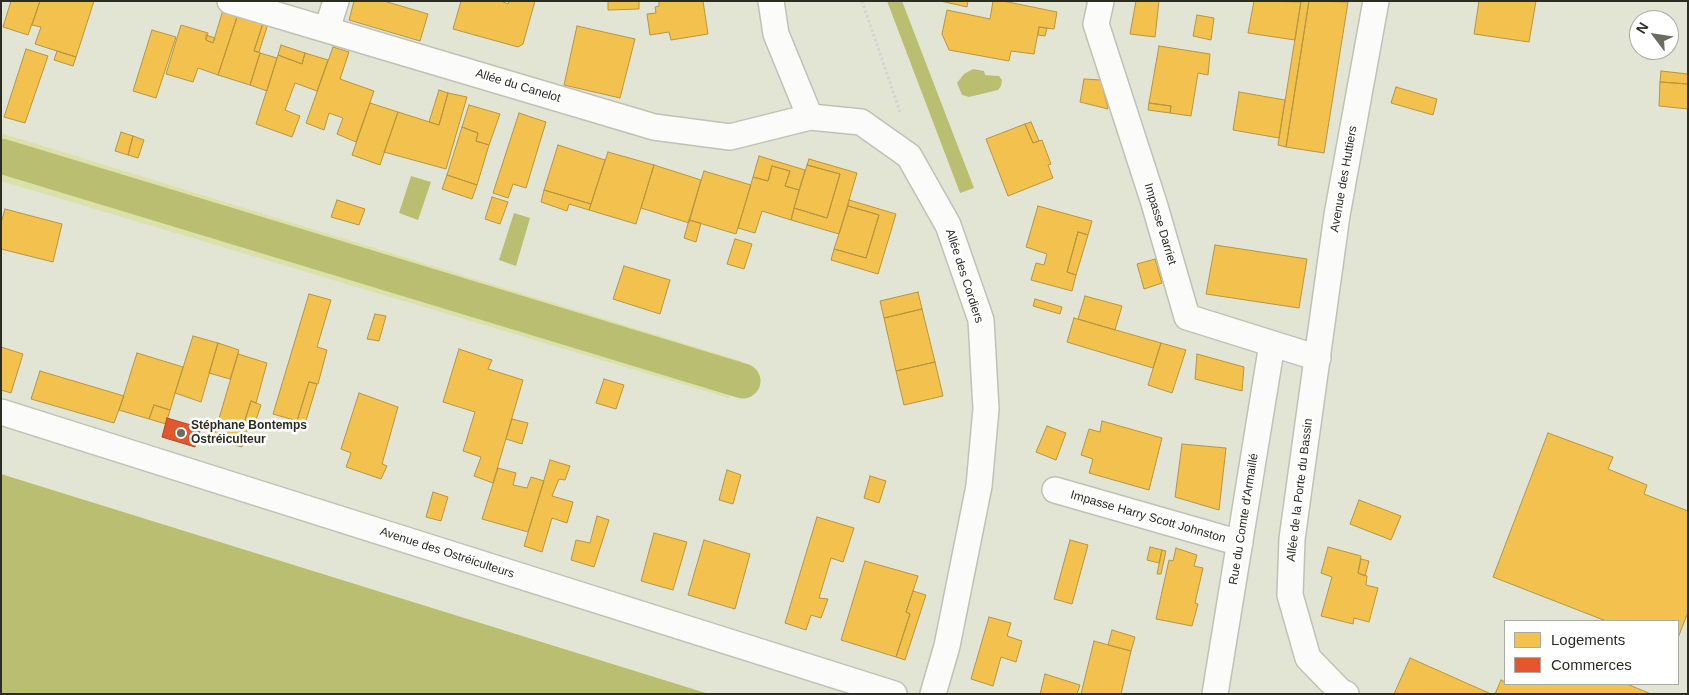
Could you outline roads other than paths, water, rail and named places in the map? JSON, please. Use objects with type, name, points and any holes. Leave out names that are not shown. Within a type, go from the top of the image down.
[{"type":"street","name":"Allée du Canelot","points":[[230,1],[654,127],[730,137],[810,117]]},
{"type":"street","points":[[327,29],[336,1]]},
{"type":"street","points":[[771,1],[776,34],[810,117]]},
{"type":"street","name":"Impasse Darriet","points":[[1101,1],[1096,24],[1154,203],[1187,318],[1318,358]]},
{"type":"street","name":"Avenue des Huttiers","points":[[1318,358],[1337,215],[1376,1]]},
{"type":"street","name":"Allée des Cordiers","points":[[810,117],[861,122],[909,156],[948,225],[980,320],[986,409],[979,486],[947,646],[934,694]]},
{"type":"street","name":"Rue du Comte d'Armaillé","points":[[1215,694],[1272,344]]},
{"type":"street","name":"Allée de la Porte du Bassin","points":[[1318,358],[1292,539],[1290,595],[1308,658],[1340,691],[1346,694]]},
{"type":"street","name":"Avenue des Ostréiculteurs","points":[[1,412],[894,694]]},
{"type":"street","name":"Impasse Harry Scott Johnston","points":[[1055,490],[1240,544]]},
{"type":"waterway","points":[[1,156],[743,381]]},
{"type":"place","name":"Stéphane Bontemps Ostréiculteur","points":[[181,433]]}]
